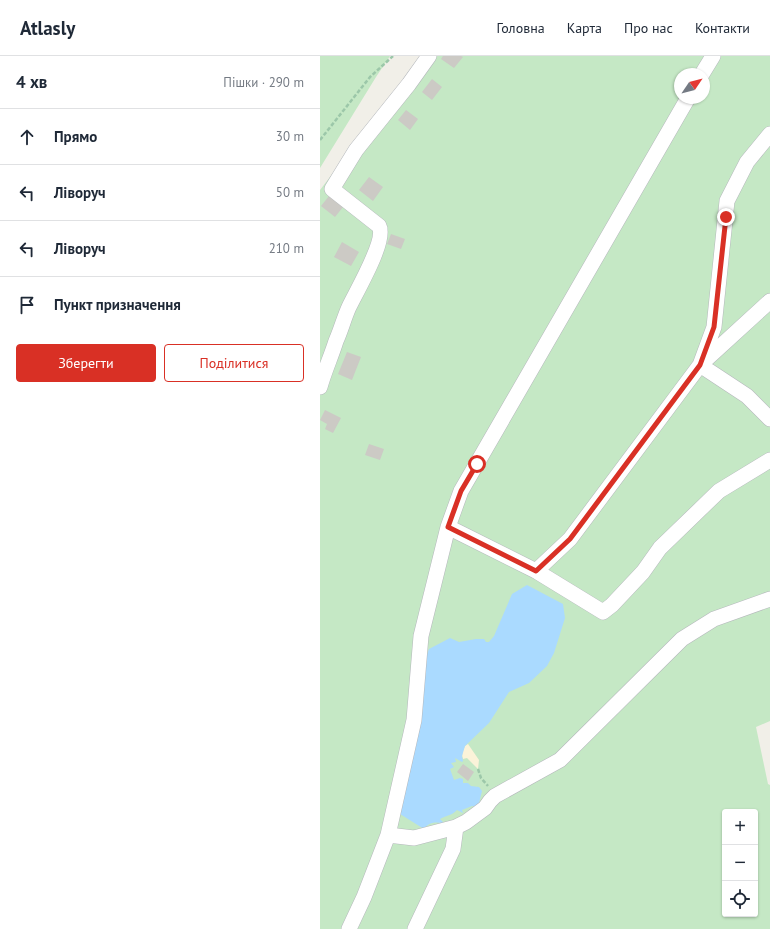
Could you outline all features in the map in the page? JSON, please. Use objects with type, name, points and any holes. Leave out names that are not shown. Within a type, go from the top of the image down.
[{"type":"street","points":[[320,387],[349,308],[369,268],[381,234],[381,229],[379,226],[332,189],[356,150],[409,84],[428,56]]},
{"type":"street","points":[[705,68],[712,56]]},
{"type":"street","points":[[349,929],[364,897],[388,835],[414,720],[421,636],[448,527],[461,491],[685,104]]},
{"type":"street","points":[[700,365],[714,327],[727,201],[747,162],[770,134]]},
{"type":"street","points":[[536,571],[570,539],[700,365],[770,301]]},
{"type":"street","points":[[700,365],[747,396],[770,419]]},
{"type":"street","points":[[448,527],[536,571],[604,612],[643,572],[660,548],[719,491],[770,460]]},
{"type":"street","points":[[388,835],[414,838],[456,827],[466,822],[485,808],[495,796],[560,760],[682,639],[714,619],[770,599]]},
{"type":"street","points":[[415,929],[453,849],[456,827]]},
{"type":"path","points":[[320,140],[370,78],[393,56]]},
{"type":"path","points":[[478,769],[484,783],[495,796]]},
{"type":"green space","points":[[320,56],[390,56],[320,168]]},
{"type":"green space","points":[[423,56],[770,56],[770,721],[756,727],[768,784],[770,785],[770,929],[320,929],[320,190]]},
{"type":"sand","points":[[468,744],[479,760],[478,769],[467,758],[463,759],[463,751],[465,746]]},
{"type":"water","points":[[527,585],[563,604],[565,618],[554,653],[547,666],[529,683],[509,692],[489,723],[465,746],[462,756],[463,761],[462,762],[455,758],[456,762],[451,763],[454,767],[450,769],[454,780],[460,778],[463,779],[463,783],[468,783],[471,786],[479,787],[482,791],[478,807],[472,806],[462,810],[463,813],[457,810],[440,819],[443,823],[432,823],[424,829],[400,814],[395,814],[419,732],[422,668],[429,649],[450,638],[459,642],[484,639],[486,642],[489,642],[494,636],[512,594]]},
{"type":"building","points":[[443,56],[463,57],[454,68],[441,59]]},
{"type":"building","points":[[432,79],[442,87],[432,100],[422,92]]},
{"type":"building","points":[[406,110],[418,119],[410,130],[398,120]]},
{"type":"building","points":[[369,177],[383,187],[373,201],[359,190]]},
{"type":"building","points":[[329,196],[343,207],[335,217],[321,206]]},
{"type":"building","points":[[391,234],[405,239],[401,249],[387,244]]},
{"type":"building","points":[[342,242],[359,252],[351,266],[334,257]]},
{"type":"building","points":[[347,352],[361,357],[352,380],[338,374]]},
{"type":"building","points":[[325,410],[341,418],[333,433],[325,429],[327,424],[320,420]]},
{"type":"building","points":[[369,444],[384,449],[380,460],[365,455]]},
{"type":"building","points":[[463,764],[474,772],[468,781],[457,772]]},
{"type":"route","points":[[477,464],[461,491],[448,527],[536,571],[570,539],[700,365],[714,327],[726,217]]}]
